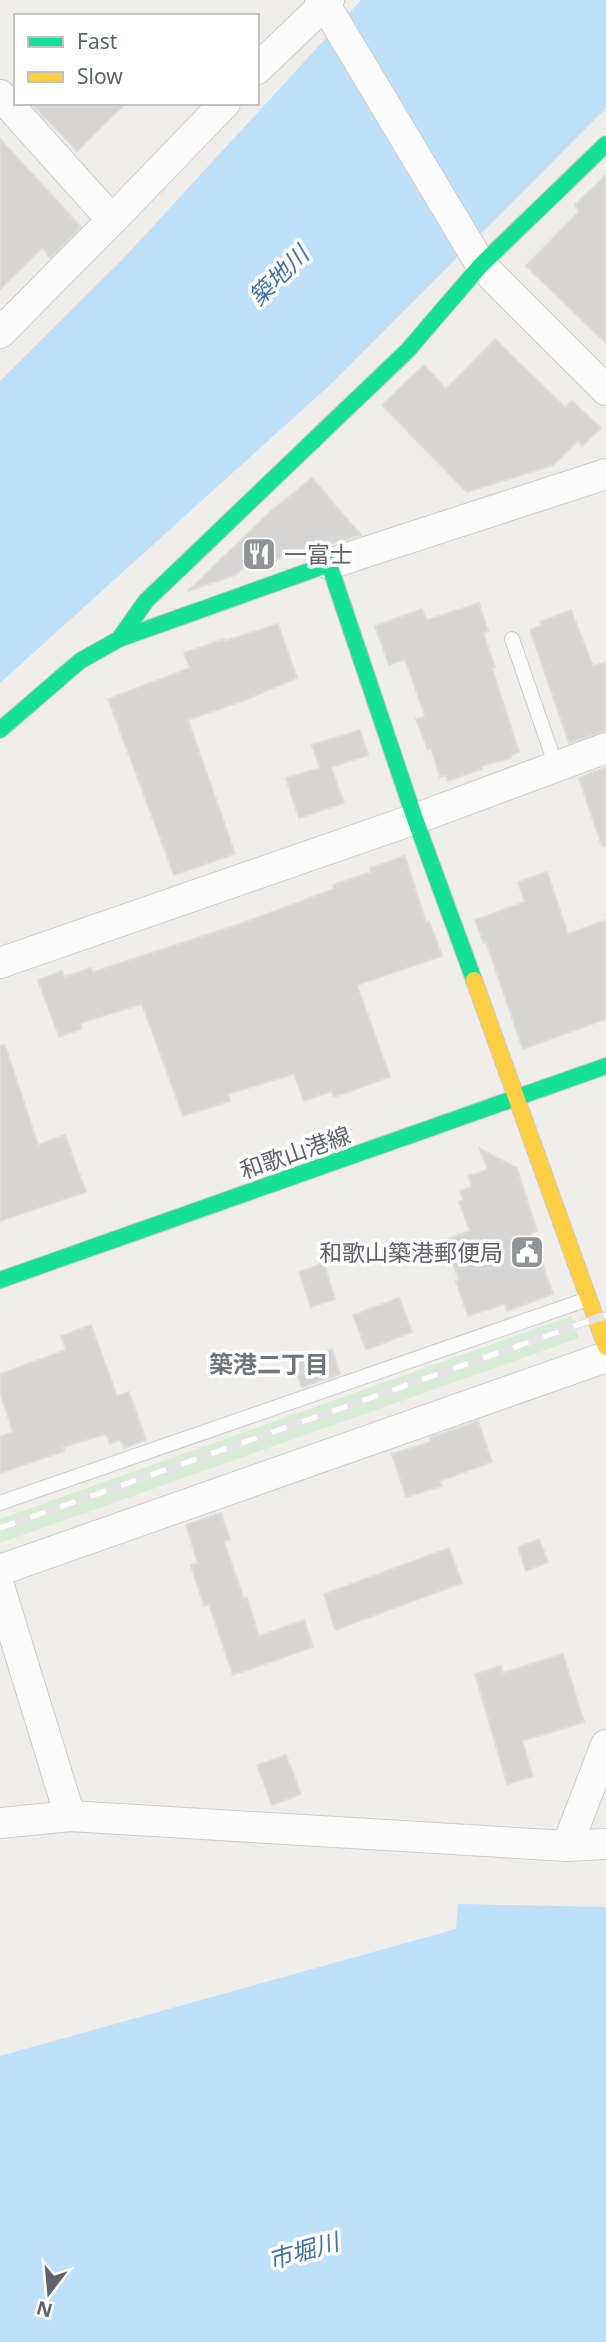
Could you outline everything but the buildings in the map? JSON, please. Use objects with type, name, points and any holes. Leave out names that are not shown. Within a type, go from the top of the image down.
[{"type":"street","points":[[259,67],[282,43],[326,6],[477,258],[606,390]]},
{"type":"street","points":[[0,95],[112,220]]},
{"type":"street","points":[[0,333],[223,105]]},
{"type":"street","points":[[119,639],[146,601],[408,349],[477,258],[606,144]]},
{"type":"street","points":[[0,730],[80,661],[119,639],[329,565],[606,474]]},
{"type":"street","points":[[329,565],[415,819],[606,1347]]},
{"type":"street","points":[[0,963],[415,819],[606,748]]},
{"type":"street","name":"和歌山港線","points":[[0,1280],[606,1066]]},
{"type":"street","points":[[0,1570],[606,1357]]},
{"type":"street","points":[[0,1589],[70,1816]]},
{"type":"street","points":[[566,1846],[606,1745]]},
{"type":"street","points":[[0,1823],[70,1816],[566,1846],[606,1843]]},
{"type":"lane","points":[[512,639],[556,766]]},
{"type":"lane","points":[[0,1503],[606,1293]]},
{"type":"green space","points":[[571,1316],[579,1338],[0,1543],[0,1519]]},
{"type":"water","name":"築地川","points":[[361,0],[606,0],[606,108],[332,383],[0,683],[0,381],[122,260]]},
{"type":"water","name":"市堀川","points":[[458,1904],[606,1907],[606,2342],[0,2342],[0,2056],[456,1929]]},
{"type":"railway","points":[[0,1528],[606,1315]]},
{"type":"traffic: fast","points":[[119,639],[146,601],[408,350],[481,265],[606,144]]},
{"type":"traffic: fast","points":[[0,730],[80,661],[119,639],[329,564],[415,819],[474,980]]},
{"type":"traffic: fast","points":[[0,1280],[606,1066]]},
{"type":"traffic: slow","points":[[474,980],[606,1347]]},
{"type":"place","name":"一富士","points":[[259,554]]},
{"type":"place","name":"和歌山築港郵便局","points":[[527,1252]]},
{"type":"district","name":"築港二丁目","points":[[269,1363]]}]
